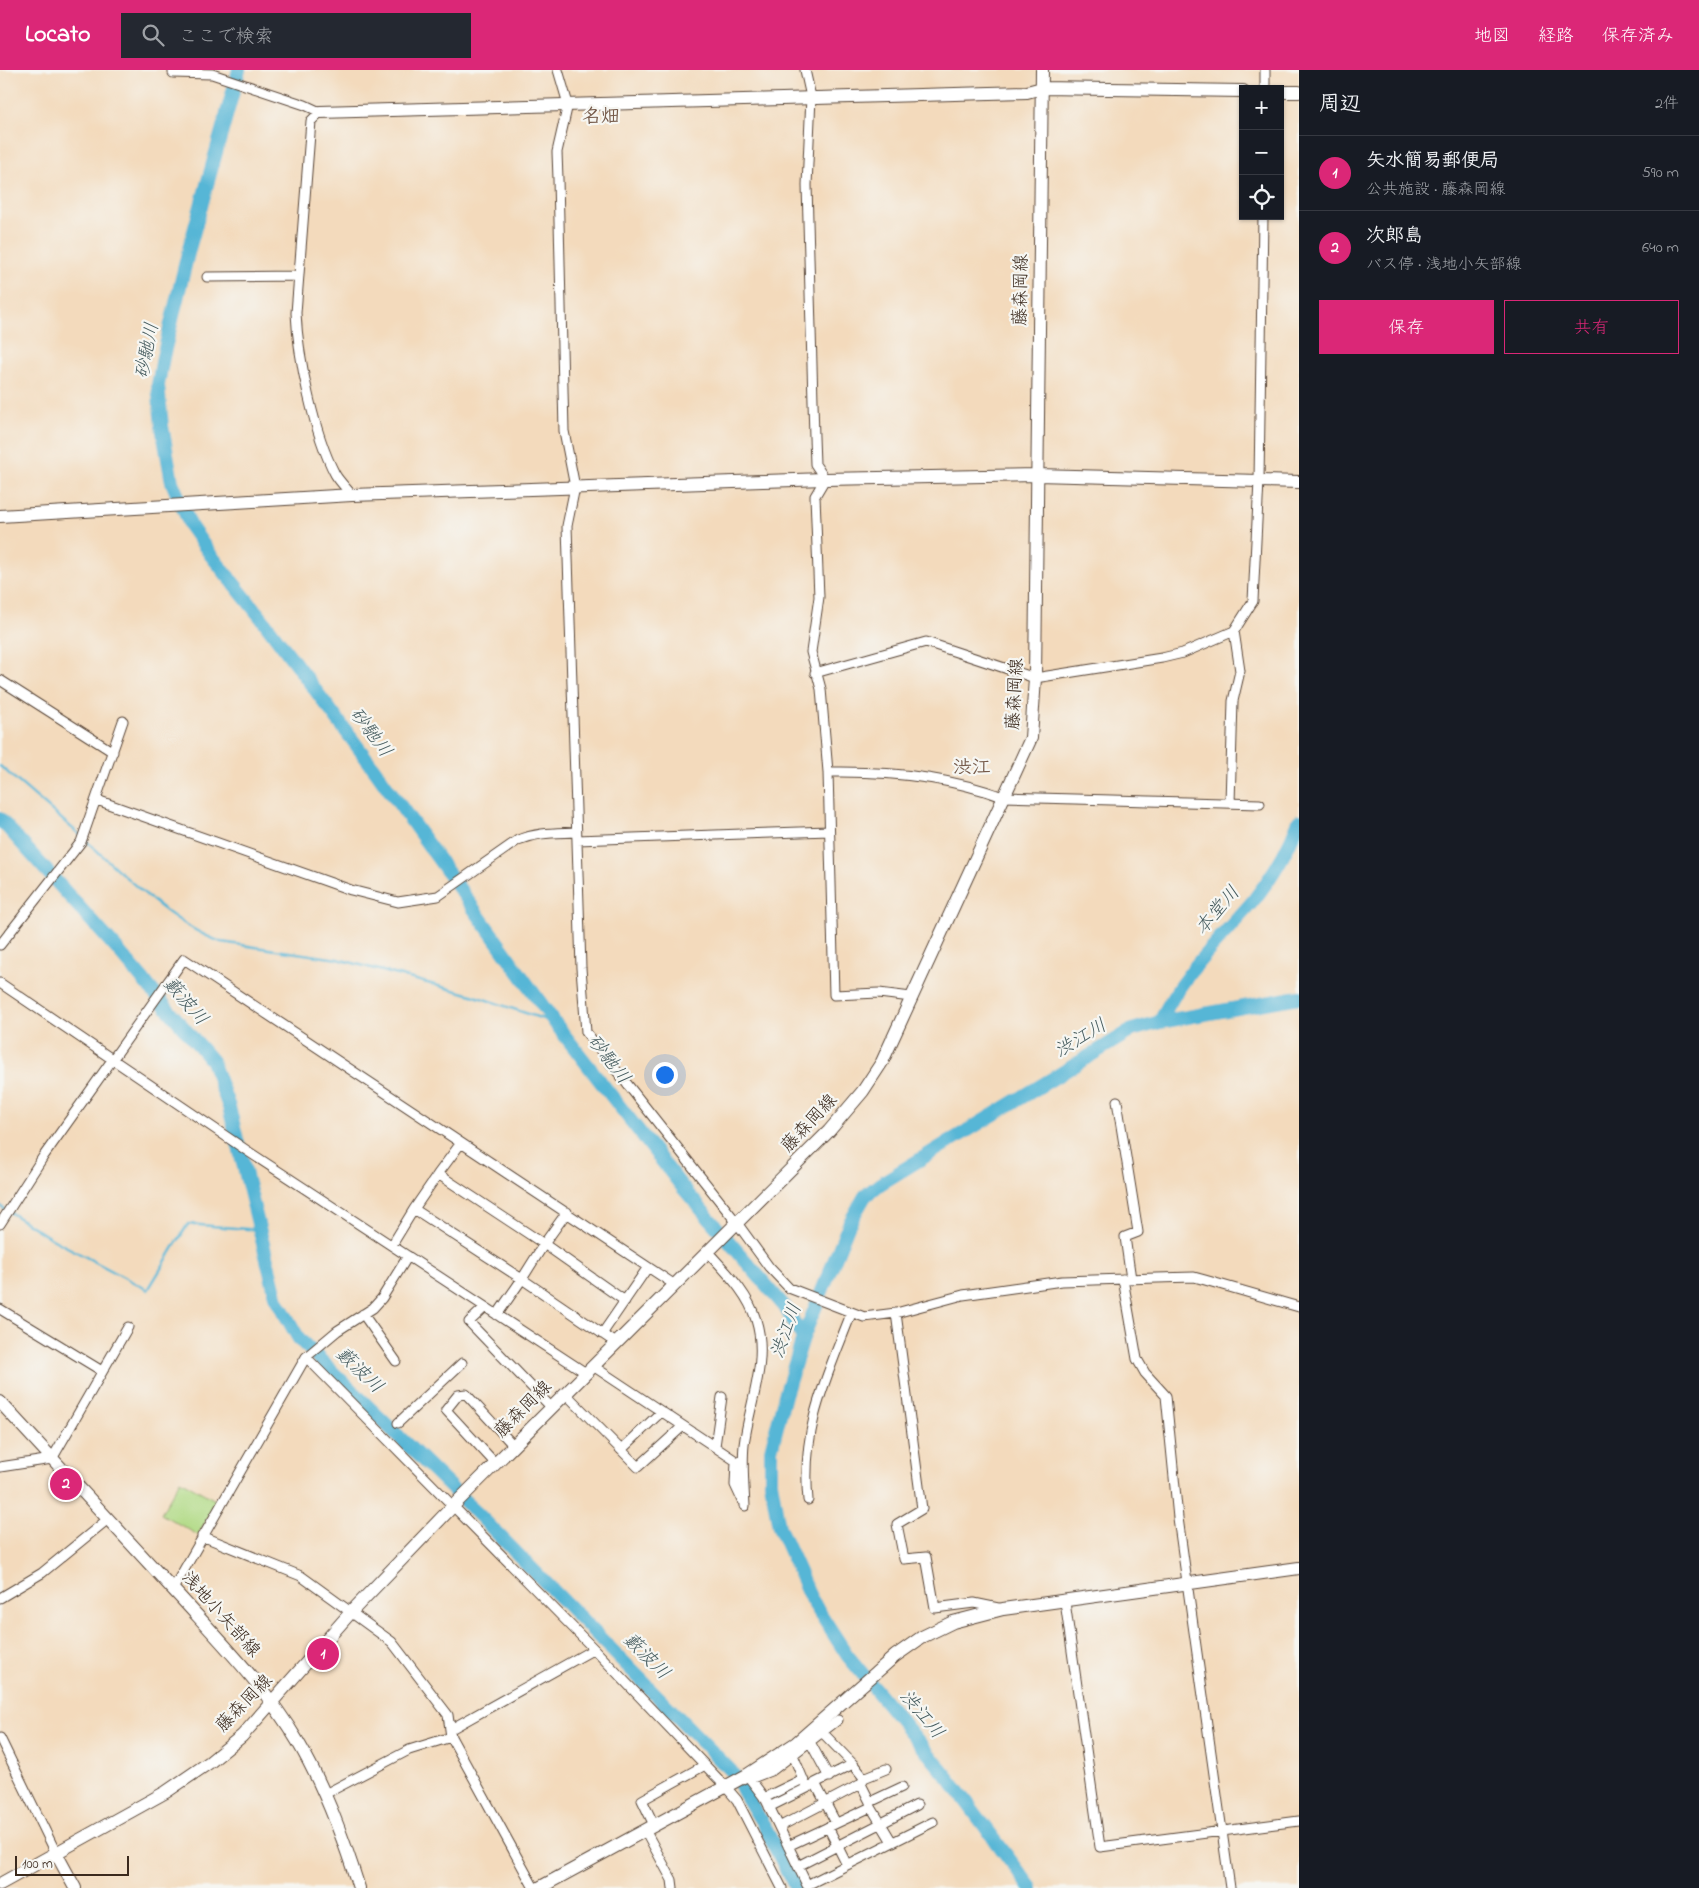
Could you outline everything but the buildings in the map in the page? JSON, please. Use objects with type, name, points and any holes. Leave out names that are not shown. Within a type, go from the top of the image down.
[{"type":"street","points":[[173,70],[173,73],[212,74],[320,112],[1026,92],[1042,88],[1239,91]]},
{"type":"street","points":[[558,70],[568,104],[557,152],[564,431],[575,488],[567,526],[576,836],[583,1019],[586,1032],[770,1267],[789,1288],[852,1314],[864,1317],[896,1314],[963,1295],[1062,1281],[1194,1277],[1299,1307]]},
{"type":"street","points":[[805,70],[811,97],[807,184],[815,464],[825,479]]},
{"type":"street","name":"藤森岡線","points":[[0,1884],[166,1792],[210,1762],[242,1736],[352,1611],[453,1506],[829,1132],[864,1091],[882,1062],[1031,738],[1036,678],[1042,70]]},
{"type":"street","points":[[1265,70],[1265,85]]},
{"type":"street","points":[[1284,92],[1299,92]]},
{"type":"street","points":[[320,112],[311,121],[299,276],[297,336],[311,403],[334,472],[352,495]]},
{"type":"street","points":[[815,673],[926,642],[1036,678],[1162,658],[1183,653],[1234,631],[1252,605],[1254,597],[1259,481],[1263,220]]},
{"type":"street","points":[[207,277],[299,276]]},
{"type":"street","points":[[0,516],[352,495],[825,479],[1037,475],[1299,482]]},
{"type":"street","points":[[825,479],[815,496],[819,596],[810,652],[821,689],[828,772],[834,995],[879,993],[911,997]]},
{"type":"street","points":[[1230,803],[1233,701],[1240,671],[1234,631]]},
{"type":"street","points":[[0,680],[113,752]]},
{"type":"street","points":[[0,945],[81,842],[123,721]]},
{"type":"street","points":[[828,772],[863,771],[907,776],[979,789],[1003,797],[1260,804]]},
{"type":"street","points":[[97,800],[351,890],[398,902],[438,896],[477,871],[518,840],[545,832],[576,836],[829,831]]},
{"type":"street","points":[[0,1224],[43,1157],[184,959],[676,1285]]},
{"type":"street","points":[[0,983],[234,1142],[497,1315],[715,1446],[736,1461],[735,1485],[745,1506],[744,1444],[757,1381],[761,1347],[757,1320],[746,1298],[708,1252]]},
{"type":"street","points":[[1117,1101],[1138,1232],[1125,1237],[1127,1279],[1137,1359],[1145,1373],[1166,1396],[1176,1500],[1230,1888]]},
{"type":"street","points":[[392,1245],[414,1209],[461,1143]]},
{"type":"street","points":[[438,1174],[544,1244],[625,1301]]},
{"type":"street","points":[[414,1209],[616,1343]]},
{"type":"street","points":[[497,1315],[567,1212]]},
{"type":"street","points":[[173,1589],[306,1357],[320,1344],[363,1314],[382,1298],[408,1256]]},
{"type":"street","points":[[602,1334],[648,1267]]},
{"type":"street","points":[[485,1307],[469,1322],[551,1407]]},
{"type":"street","points":[[0,1309],[102,1371]]},
{"type":"street","points":[[363,1314],[396,1361]]},
{"type":"street","points":[[808,1500],[806,1480],[810,1428],[819,1396],[852,1314]]},
{"type":"street","points":[[896,1314],[922,1509],[897,1524],[904,1559],[926,1557],[935,1608],[974,1602],[1003,1609]]},
{"type":"street","points":[[0,1467],[52,1458],[128,1327]]},
{"type":"street","points":[[306,1357],[594,1649],[705,1765],[728,1785],[782,1888]]},
{"type":"street","points":[[398,1423],[462,1362]]},
{"type":"street","points":[[565,1393],[638,1467],[683,1426]]},
{"type":"street","points":[[495,1463],[446,1410],[458,1395],[466,1394],[513,1445]]},
{"type":"street","points":[[715,1446],[722,1397]]},
{"type":"street","name":"浅地小矢部線","points":[[0,1402],[235,1657],[272,1703],[298,1742],[325,1794],[359,1888]]},
{"type":"street","points":[[621,1450],[661,1412]]},
{"type":"street","points":[[0,1598],[42,1573],[108,1519]]},
{"type":"street","points":[[202,1536],[301,1576],[352,1611],[392,1642],[448,1715],[451,1733],[534,1888]]},
{"type":"street","points":[[747,1777],[796,1743],[895,1656],[922,1637],[954,1622],[1003,1609],[1065,1602],[1299,1568]]},
{"type":"street","points":[[1065,1602],[1100,1847],[1299,1821]]},
{"type":"street","points":[[325,1794],[409,1750],[451,1733],[594,1649]]},
{"type":"street","points":[[539,1888],[728,1785],[747,1777],[773,1770],[838,1720]]},
{"type":"street","points":[[822,1732],[852,1764],[862,1781],[881,1824],[892,1842]]},
{"type":"street","points":[[0,1738],[56,1854],[75,1888]]},
{"type":"street","points":[[810,1742],[829,1776]]},
{"type":"street","points":[[793,1755],[808,1783],[826,1804],[838,1846],[848,1865]]},
{"type":"street","points":[[764,1798],[829,1776],[852,1764]]},
{"type":"street","points":[[673,1888],[672,1880],[649,1828],[642,1800],[705,1765]]},
{"type":"street","points":[[779,1827],[826,1804],[862,1781],[886,1769]]},
{"type":"street","points":[[747,1777],[764,1798],[807,1885],[933,1822]]},
{"type":"street","points":[[769,1807],[808,1783]]},
{"type":"street","points":[[788,1846],[832,1825],[902,1787]]},
{"type":"street","points":[[798,1866],[917,1805]]},
{"type":"green space","points":[[180,1480],[217,1501],[198,1535],[161,1514]]},
{"type":"waterway","name":"砂馳川","points":[[239,70],[189,249],[158,385],[162,426],[172,482],[191,527],[375,770],[555,1023],[683,1188],[785,1307],[803,1338]]},
{"type":"waterway","points":[[0,766],[80,835]]},
{"type":"waterway","name":"藪波川","points":[[0,819],[116,948],[212,1061],[229,1107],[277,1300],[299,1339],[479,1515],[731,1771],[763,1824],[796,1888]]},
{"type":"waterway","name":"本堂川","points":[[1160,1022],[1179,988],[1190,973],[1253,901],[1267,882],[1285,853],[1299,821]]},
{"type":"waterway","points":[[84,839],[166,911],[202,934],[221,942],[338,959],[472,995],[555,1023]]},
{"type":"waterway","name":"渋江川","points":[[1031,1888],[951,1781],[847,1655],[811,1599],[779,1527],[771,1482],[771,1450],[785,1395],[803,1338],[849,1224],[865,1196],[880,1184],[1132,1030],[1160,1022],[1299,997]]},
{"type":"waterway","points":[[0,1206],[52,1239],[148,1290],[188,1224],[259,1230]]},
{"type":"place","name":"次郎島","points":[[66,1484]]},
{"type":"place","name":"矢水簡易郵便局","points":[[323,1654]]},
{"type":"district","name":"名畑","points":[[601,117]]},
{"type":"district","name":"渋江","points":[[972,768]]}]
